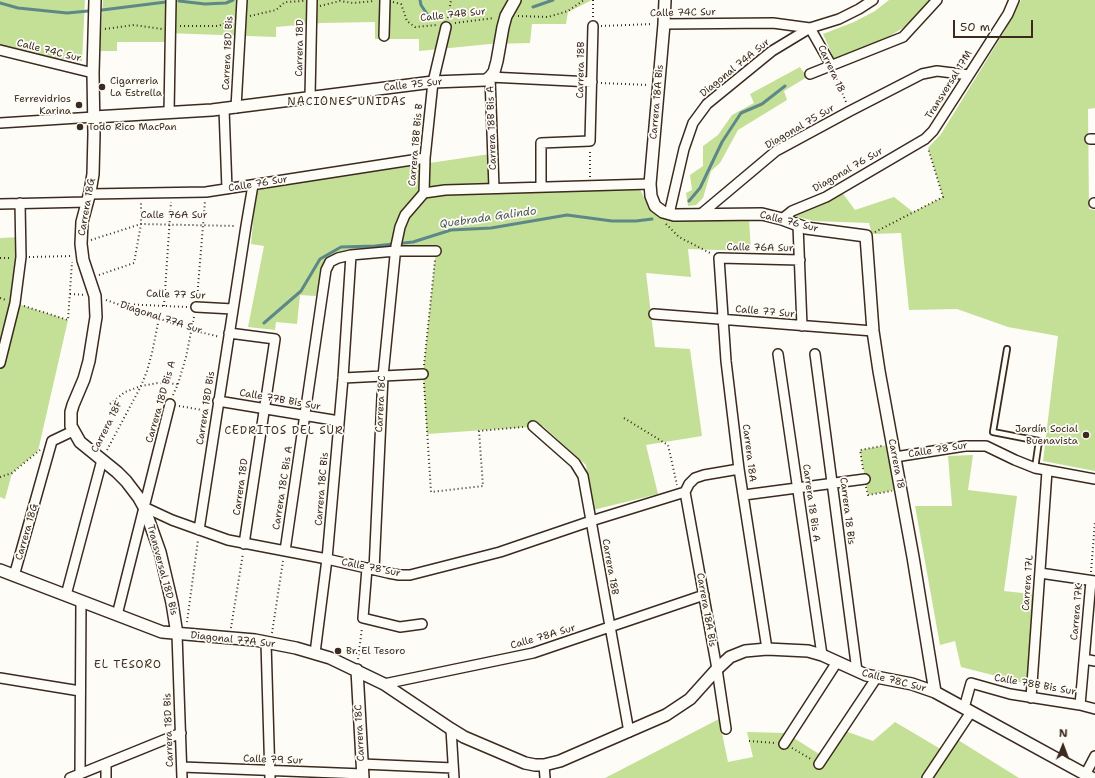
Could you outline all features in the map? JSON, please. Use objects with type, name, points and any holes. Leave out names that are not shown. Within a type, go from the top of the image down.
[{"type":"street","name":"Carrera 18G","points":[[73,431],[71,426],[71,412],[84,379],[91,351],[96,318],[95,296],[89,278],[78,256],[81,244],[82,222],[92,183],[95,0]]},
{"type":"street","points":[[169,113],[171,0]]},
{"type":"street","name":"Carrera 18D Bis","points":[[227,189],[230,108],[242,0]]},
{"type":"street","points":[[384,36],[385,0]]},
{"type":"street","name":"Carrera 18B Bis A","points":[[494,188],[490,77],[497,61],[506,16],[514,0]]},
{"type":"street","name":"Carrera 18A Bis","points":[[665,0],[650,196],[653,203],[666,213]]},
{"type":"street","name":"Diagonal 74A Sur","points":[[666,213],[693,123],[707,104],[772,51],[810,28],[839,19],[873,0]]},
{"type":"street","points":[[810,74],[903,38],[937,0]]},
{"type":"street","name":"Transversal 17M","points":[[925,139],[934,131],[1008,14],[1014,0]]},
{"type":"street","name":"Carrera 18D","points":[[310,97],[312,3]]},
{"type":"street","name":"Calle 74C Sur","points":[[664,24],[773,23],[810,28]]},
{"type":"street","name":"Carrera 18B Bis B","points":[[396,245],[400,227],[405,215],[424,193],[425,158],[433,82],[446,26]]},
{"type":"street","name":"Carrera 18B","points":[[590,141],[593,26]]},
{"type":"street","name":"Carrera 18","points":[[810,28],[831,65]]},
{"type":"street","name":"Calle 74C Sur","points":[[0,50],[93,74]]},
{"type":"street","name":"Diagonal 75 Sur","points":[[701,214],[776,151],[850,111],[922,74],[937,71],[969,75]]},
{"type":"street","name":"Calle 75 Sur","points":[[0,123],[230,108],[433,82],[481,81],[490,77],[592,82]]},
{"type":"street","name":"Diagonal 76 Sur","points":[[782,219],[792,211],[826,197],[925,139]]},
{"type":"street","points":[[541,187],[540,143],[590,141]]},
{"type":"street","name":"Calle 76 Sur","points":[[0,204],[141,194],[206,192],[425,158]]},
{"type":"street","points":[[424,193],[445,190],[494,188],[650,184]]},
{"type":"street","name":"Carrera 18D Bis","points":[[199,530],[228,336],[253,185]]},
{"type":"street","points":[[0,363],[14,303],[21,257],[20,203]]},
{"type":"street","name":"Calle 76 Sur","points":[[666,213],[762,214],[782,219],[806,228],[866,236]]},
{"type":"street","points":[[798,225],[802,326]]},
{"type":"street","name":"Carrera 18","points":[[866,236],[873,331],[879,371],[913,557],[935,692]]},
{"type":"street","points":[[351,255],[396,245],[436,251]]},
{"type":"street","name":"Carrera 18C","points":[[363,618],[370,569],[383,376],[396,245]]},
{"type":"street","name":"Carrera 18C Bis A","points":[[285,551],[306,416],[326,270],[330,262],[338,258],[351,255]]},
{"type":"street","name":"Carrera 18C Bis","points":[[315,653],[327,560],[343,378],[351,255]]},
{"type":"street","name":"Calle 76A Sur","points":[[719,258],[800,260]]},
{"type":"street","name":"Carrera 18A","points":[[719,258],[726,361],[739,469],[767,649]]},
{"type":"street","name":"Calle 77 Sur","points":[[196,307],[233,308]]},
{"type":"street","name":"Calle 77 Sur","points":[[654,314],[873,331]]},
{"type":"street","name":"Carrera 18D","points":[[228,336],[274,339],[244,544]]},
{"type":"street","name":"Carrera 18 Bis A","points":[[778,354],[822,655]]},
{"type":"street","name":"Carrera 18 Bis","points":[[815,354],[857,671]]},
{"type":"street","points":[[343,378],[423,374]]},
{"type":"street","name":"Calle 77B Bis Sur","points":[[218,401],[339,421]]},
{"type":"street","name":"Carrera 18D Bis A","points":[[117,615],[170,404]]},
{"type":"street","name":"Carrera 18B","points":[[533,426],[575,463],[583,476],[629,732]]},
{"type":"street","points":[[52,442],[73,431],[80,442],[117,472],[130,485],[144,507]]},
{"type":"street","name":"Carrera 18G","points":[[14,576],[52,442]]},
{"type":"street","name":"Calle 78 Sur","points":[[895,457],[973,445],[986,446],[1035,468],[1095,479]]},
{"type":"street","name":"Carrera 18F","points":[[66,595],[102,460]]},
{"type":"street","points":[[682,493],[695,478],[739,469]]},
{"type":"street","name":"Carrera 17L","points":[[1031,698],[1047,471]]},
{"type":"street","points":[[744,495],[865,479]]},
{"type":"street","name":"Carrera 18A Bis","points":[[682,493],[704,595],[726,729]]},
{"type":"street","name":"Calle 78 Sur","points":[[144,507],[199,530],[244,544],[399,575],[410,574],[500,552],[591,521],[682,493]]},
{"type":"street","name":"Transversal 18D Bis","points":[[144,507],[151,523],[160,552],[181,634]]},
{"type":"street","name":"Diagonal 77A Sur","points":[[0,570],[154,630],[268,642],[315,653],[357,670],[384,684],[451,729],[464,736],[525,763],[544,765]]},
{"type":"street","points":[[1040,573],[1093,581]]},
{"type":"street","name":"Carrera 17K","points":[[1080,705],[1093,581]]},
{"type":"street","name":"Calle 78A Sur","points":[[384,684],[533,653],[704,595]]},
{"type":"street","points":[[80,774],[81,601]]},
{"type":"street","points":[[363,618],[400,627],[422,624]]},
{"type":"street","name":"Carrera 18D Bis","points":[[181,634],[180,733],[182,778]]},
{"type":"street","points":[[268,642],[270,774]]},
{"type":"street","name":"Calle 78C Sur","points":[[544,765],[560,761],[666,715],[682,705],[697,692],[723,662],[737,654],[767,649],[808,651],[822,655],[857,671],[877,678],[912,684],[935,692],[1089,776]]},
{"type":"street","points":[[1084,659],[1095,661]]},
{"type":"street","points":[[784,744],[837,662]]},
{"type":"street","name":"Carrera 18C","points":[[357,670],[363,772]]},
{"type":"street","points":[[0,678],[80,691]]},
{"type":"street","points":[[819,764],[877,678]]},
{"type":"street","name":"Calle 78B Bis Sur","points":[[968,710],[971,683],[1010,694],[1080,705],[1095,709]]},
{"type":"street","points":[[927,778],[968,710]]},
{"type":"street","points":[[451,729],[454,778]]},
{"type":"street","points":[[70,778],[180,733]]},
{"type":"street","points":[[1089,776],[1095,756]]},
{"type":"street","points":[[106,764],[106,778]]},
{"type":"street","points":[[544,765],[545,778]]},
{"type":"street","name":"Calle 79 Sur","points":[[182,767],[270,774],[453,768]]},
{"type":"lane","points":[[1007,349],[993,432],[1039,441],[1035,468]]},
{"type":"path","name":"Calle 74B Sur","points":[[94,30],[134,25],[170,30],[182,25],[218,26],[241,18],[276,10],[285,2],[353,3],[385,0],[401,4],[407,21],[415,27],[446,26],[506,16],[548,17],[568,11],[584,0]]},
{"type":"path","points":[[446,26],[451,0]]},
{"type":"path","points":[[593,26],[594,0]]},
{"type":"path","name":"Calle 74C Sur","points":[[593,26],[664,24]]},
{"type":"path","name":"Carrera 18","points":[[831,65],[850,111]]},
{"type":"path","points":[[592,82],[659,85]]},
{"type":"path","points":[[866,236],[943,197],[925,139]]},
{"type":"path","points":[[590,141],[590,185]]},
{"type":"path","name":"Carrera 18D Bis A","points":[[170,404],[178,384],[192,330],[196,307],[206,192]]},
{"type":"path","points":[[164,306],[172,193]]},
{"type":"path","points":[[89,278],[134,263],[140,224],[141,194]]},
{"type":"path","points":[[666,213],[663,222],[679,237],[719,258]]},
{"type":"path","name":"Calle 76A Sur","points":[[81,244],[140,224],[246,226]]},
{"type":"path","points":[[0,298],[68,320],[78,256],[21,257]]},
{"type":"path","name":"Diagonal 77A Sur","points":[[95,296],[192,330],[228,336]]},
{"type":"path","name":"Calle 77 Sur","points":[[118,304],[196,307]]},
{"type":"path","name":"Carrera 18F","points":[[102,460],[141,386],[152,353],[159,318]]},
{"type":"path","points":[[110,404],[126,392],[141,386],[158,383],[178,384]]},
{"type":"path","points":[[170,404],[217,413]]},
{"type":"path","points":[[624,418],[668,446],[682,493]]},
{"type":"path","points":[[431,492],[483,486],[479,431],[533,426]]},
{"type":"path","points":[[0,477],[12,473],[38,451],[52,442]]},
{"type":"path","points":[[860,450],[892,444]]},
{"type":"path","name":"Carrera 17K","points":[[1093,581],[1095,521]]},
{"type":"path","points":[[181,634],[199,530]]},
{"type":"path","points":[[230,637],[244,544]]},
{"type":"path","points":[[268,642],[285,551]]},
{"type":"path","points":[[357,670],[363,618]]},
{"type":"green space","points":[[0,0],[85,0],[82,61],[38,56],[0,45]]},
{"type":"green space","points":[[103,0],[592,0],[568,12],[566,24],[532,24],[530,43],[490,44],[419,51],[419,39],[375,39],[375,22],[321,23],[276,27],[276,37],[167,33],[166,42],[117,42],[117,51],[100,51]]},
{"type":"green space","points":[[889,0],[932,0],[906,26],[880,42],[835,61],[823,34],[854,22],[875,11]]},
{"type":"green space","points":[[1021,0],[1095,0],[1095,108],[1088,109],[1089,209],[1095,210],[1095,471],[1043,461],[1058,336],[1008,327],[957,309],[909,310],[901,233],[872,234],[869,223],[814,221],[794,216],[800,210],[841,191],[855,210],[894,197],[913,212],[943,197],[928,148],[941,134],[1004,32]]},
{"type":"green space","points":[[800,67],[807,77],[784,91],[787,100],[738,130],[720,163],[711,171],[703,198],[696,205],[688,206],[686,193],[692,190],[690,175],[703,166],[703,146],[718,135],[732,115],[754,103],[750,94]]},
{"type":"green space","points":[[490,154],[492,191],[640,189],[648,206],[656,214],[666,218],[749,219],[751,251],[688,249],[691,277],[646,273],[655,347],[690,349],[702,436],[646,445],[658,494],[593,510],[586,465],[543,426],[427,434],[423,374],[436,251],[390,248],[322,269],[316,296],[300,295],[297,324],[276,322],[275,330],[248,327],[264,246],[251,244],[256,189]]},
{"type":"green space","points":[[21,237],[15,303],[68,320],[38,451],[12,473],[5,499],[0,497],[0,238]]},
{"type":"green space","points":[[888,445],[895,490],[868,495],[860,450]]},
{"type":"green space","points":[[973,455],[968,490],[1017,496],[1004,591],[1032,594],[1032,685],[961,667],[955,641],[940,645],[915,506],[952,506],[948,456]]},
{"type":"green space","points":[[719,719],[728,762],[753,757],[747,732],[786,733],[827,759],[845,731],[873,741],[895,722],[949,754],[958,740],[1019,778],[605,778]]},
{"type":"waterway","points":[[179,1],[205,4],[226,3],[233,0]]},
{"type":"waterway","points":[[420,0],[421,5],[427,14],[432,18],[436,18]]},
{"type":"waterway","points":[[533,7],[553,0]]},
{"type":"waterway","points":[[102,10],[166,2]]},
{"type":"waterway","points":[[0,3],[18,8],[67,13],[88,11]]},
{"type":"waterway","name":"Quebrada Galindo","points":[[689,201],[700,188],[722,142],[741,113],[762,104],[785,86]]},
{"type":"waterway","name":"Quebrada Galindo","points":[[264,323],[301,291],[320,259],[341,247],[375,246],[413,242],[451,230],[491,228],[567,215],[612,221],[652,219]]},
{"type":"place","name":"Cigarreria La Estrella","points":[[102,87]]},
{"type":"place","name":"Ferrevidrios Karina","points":[[79,105]]},
{"type":"place","name":"Todo Rico MacPan","points":[[80,127]]},
{"type":"place","name":"Jardín Social Buenavista","points":[[1086,435]]},
{"type":"place","name":"Br. El Tesoro","points":[[338,651]]},
{"type":"district","name":"NACIONES UNIDAS","points":[[347,102]]},
{"type":"district","name":"CEDRITOS DEL SUR","points":[[284,431]]},
{"type":"district","name":"EL TESORO","points":[[128,665]]}]
